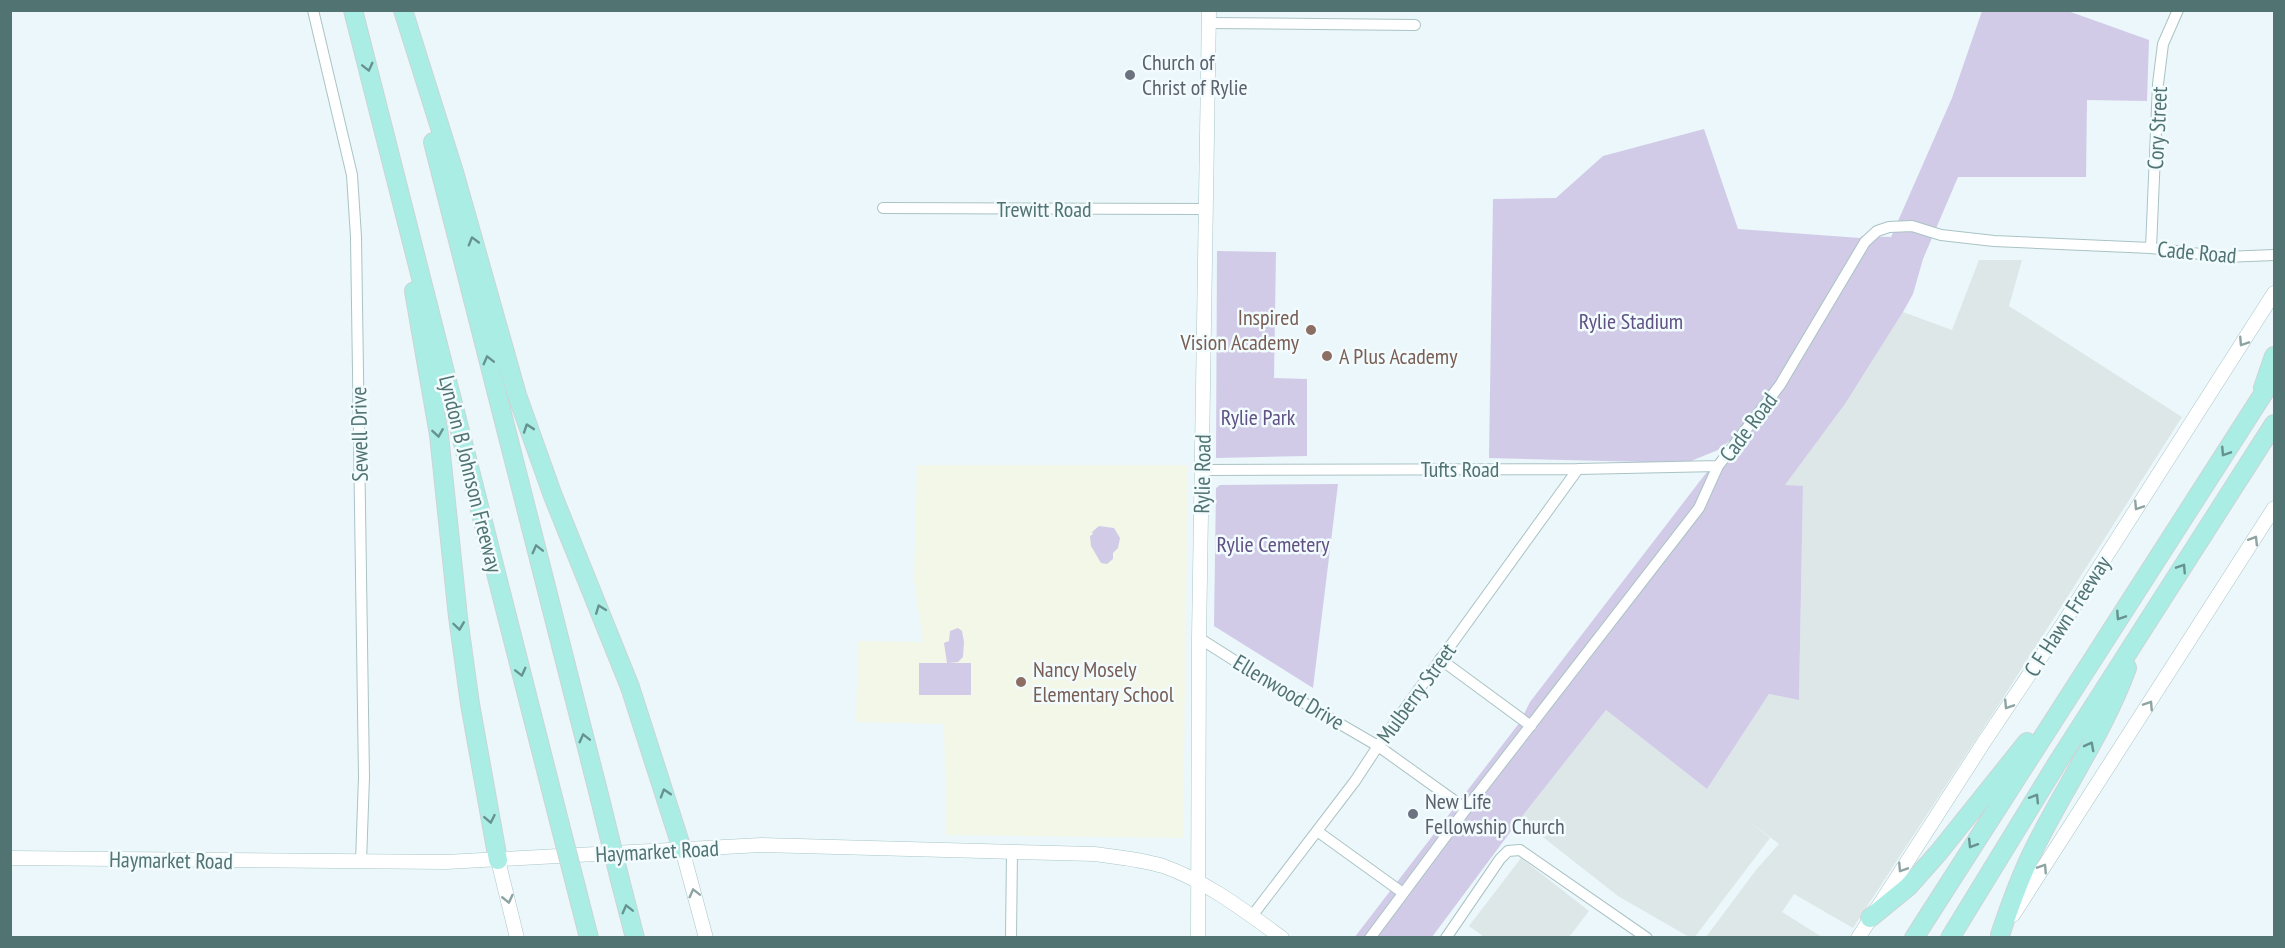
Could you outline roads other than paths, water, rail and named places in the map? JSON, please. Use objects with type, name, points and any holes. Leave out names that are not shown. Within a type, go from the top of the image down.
[{"type":"highway","name":"Lyndon B Johnson Freeway","points":[[353,10],[589,938]]},
{"type":"highway","name":"Lyndon B Johnson Freeway","points":[[401,10],[635,938]]},
{"type":"highway","points":[[401,10],[454,172],[517,395],[554,496],[630,687],[682,849]]},
{"type":"highway","points":[[388,147],[439,435],[458,617],[470,704],[498,860]]},
{"type":"highway","points":[[2257,403],[2274,356]]},
{"type":"highway","name":"C F Hawn Freeway","points":[[1914,938],[2274,377]]},
{"type":"highway","points":[[1950,938],[2274,424]]},
{"type":"highway","points":[[1999,936],[2034,848],[2116,696],[2139,635]]},
{"type":"highway","points":[[1870,918],[1908,887],[2026,743],[2050,725]]},
{"type":"street","name":"Sewell Drive","points":[[313,10],[352,175],[356,237],[364,777],[361,862]]},
{"type":"street","name":"Cory Street","points":[[2151,248],[2158,84],[2163,44],[2178,10]]},
{"type":"street","points":[[1209,17],[1415,25]]},
{"type":"street","name":"Rylie Road","points":[[1198,938],[1199,638],[1209,17]]},
{"type":"street","name":"Trewitt Road","points":[[882,208],[1206,209]]},
{"type":"street","name":"Cade Road","points":[[1370,938],[1466,809],[1699,508],[1718,466],[1780,385],[1865,242],[1877,231],[1889,227],[1912,226],[1941,235],[1994,241],[2151,248],[2225,257],[2274,255]]},
{"type":"street","name":"C F Hawn Freeway","points":[[1858,938],[1983,742],[2061,627],[2274,293]]},
{"type":"street","name":"Tufts Road","points":[[1202,470],[1578,469],[1718,466]]},
{"type":"street","name":"Mulberry Street","points":[[1252,915],[1355,781],[1578,469]]},
{"type":"street","points":[[1999,936],[2274,508]]},
{"type":"street","name":"Ellenwood Drive","points":[[1199,638],[1378,746],[1466,809]]},
{"type":"street","points":[[1440,659],[1531,726]]},
{"type":"street","points":[[1317,831],[1403,893]]},
{"type":"street","name":"Haymarket Road","points":[[10,858],[361,862],[498,860],[761,845],[1094,854],[1129,858],[1163,866],[1198,881],[1252,915],[1282,938]]},
{"type":"street","points":[[682,849],[706,938]]},
{"type":"street","points":[[1446,938],[1500,859],[1508,851],[1520,850],[1647,938]]},
{"type":"street","points":[[1011,938],[1012,851]]},
{"type":"street","points":[[498,860],[517,938]]},
{"type":"place","name":"Church of Christ of Rylie","points":[[1130,75]]},
{"type":"place","name":"Inspired Vision Academy","points":[[1311,330]]},
{"type":"place","name":"A Plus Academy","points":[[1327,356]]},
{"type":"place","name":"Nancy Mosely Elementary School","points":[[1021,682]]},
{"type":"place","name":"New Life Fellowship Church","points":[[1413,814]]},
{"type":"park label","name":"Rylie Stadium","points":[[1631,321]]},
{"type":"park label","name":"Rylie Park","points":[[1258,417]]},
{"type":"park label","name":"Rylie Cemetery","points":[[1273,544]]}]
